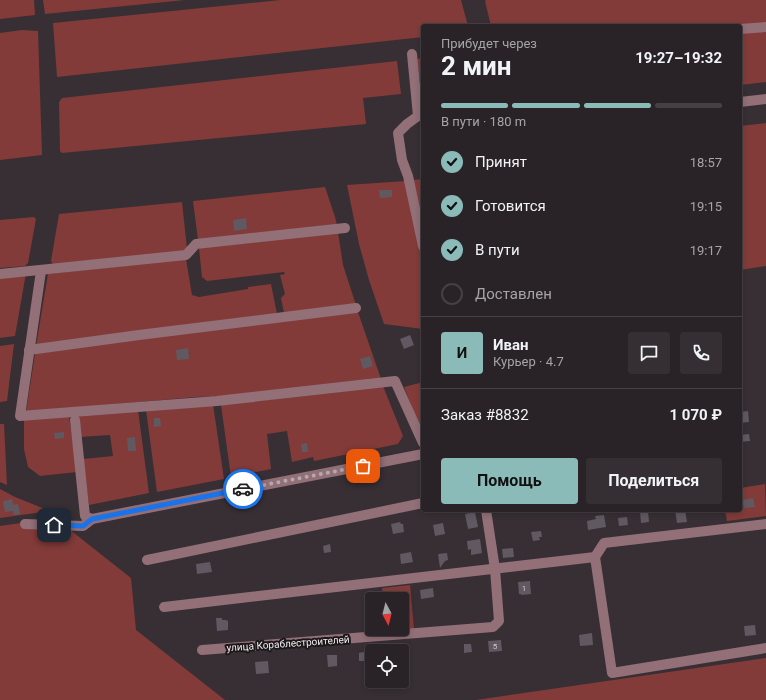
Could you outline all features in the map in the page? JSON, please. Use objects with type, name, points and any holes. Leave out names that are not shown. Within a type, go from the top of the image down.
[{"type":"street","points":[[742,29],[766,27]]},
{"type":"street","points":[[412,54],[418,116],[406,124],[398,133],[402,160],[408,176],[421,237]]},
{"type":"street","points":[[742,102],[766,99]]},
{"type":"street","points":[[0,274],[186,255],[196,244],[344,228]]},
{"type":"street","points":[[41,271],[20,416],[217,401],[395,381],[421,439]]},
{"type":"street","points":[[29,350],[356,308]]},
{"type":"street","points":[[75,420],[85,516],[92,519]]},
{"type":"street","points":[[25,524],[83,526],[92,519],[421,454]]},
{"type":"street","points":[[147,560],[421,503]]},
{"type":"street","name":"улица Кораблестроителей","points":[[202,650],[493,627],[499,621],[495,569],[486,512]]},
{"type":"street","points":[[766,524],[604,543],[595,557],[612,673],[766,648]]},
{"type":"street","points":[[164,607],[595,557]]},
{"type":"shaded area","points":[[0,0],[34,0],[35,15],[0,19]]},
{"type":"shaded area","points":[[43,0],[185,0],[45,14]]},
{"type":"shaded area","points":[[280,0],[461,0],[467,24],[421,24],[421,37],[57,77],[53,23]]},
{"type":"shaded area","points":[[766,0],[766,23],[742,25],[491,24],[485,1]]},
{"type":"shaded area","points":[[22,30],[38,31],[42,155],[0,160],[0,33]]},
{"type":"shaded area","points":[[766,30],[766,82],[742,85],[742,33]]},
{"type":"shaded area","points":[[421,58],[421,88],[417,59]]},
{"type":"shaded area","points":[[397,61],[401,94],[363,98],[366,124],[62,153],[60,151],[59,102],[62,98]]},
{"type":"shaded area","points":[[766,123],[766,266],[742,270],[742,126]]},
{"type":"shaded area","points":[[421,179],[421,214],[413,180]]},
{"type":"shaded area","points":[[406,181],[421,248],[421,329],[384,324],[359,244],[347,185]]},
{"type":"shaded area","points":[[325,187],[337,225],[198,240],[193,201]]},
{"type":"shaded area","points":[[182,202],[187,249],[185,252],[54,266],[51,261],[59,214]]},
{"type":"shaded area","points":[[34,217],[36,219],[28,263],[25,266],[0,268],[0,220]]},
{"type":"shaded area","points":[[338,232],[343,265],[356,305],[284,313],[281,298],[285,294],[280,275],[285,274],[284,272],[207,281],[202,277],[199,248]]},
{"type":"shaded area","points":[[186,259],[192,295],[199,297],[271,284],[277,314],[36,346],[48,274]]},
{"type":"shaded area","points":[[26,273],[15,336],[0,338],[0,276]]},
{"type":"shaded area","points":[[358,312],[381,379],[228,396],[196,397],[26,412],[35,354],[126,340]]},
{"type":"shaded area","points":[[14,344],[7,401],[0,402],[0,346]]},
{"type":"shaded area","points":[[421,383],[421,427],[415,415],[404,387]]},
{"type":"shaded area","points":[[383,386],[403,436],[398,444],[314,461],[313,457],[292,462],[287,431],[267,434],[271,469],[231,477],[221,405]]},
{"type":"shaded area","points":[[213,404],[224,479],[157,492],[146,410]]},
{"type":"shaded area","points":[[138,410],[149,493],[89,505],[83,459],[113,456],[110,435],[80,437],[77,415]]},
{"type":"shaded area","points":[[69,416],[77,472],[40,476],[28,467],[24,449],[24,420]]},
{"type":"shaded area","points":[[0,424],[4,424],[7,485],[0,482]]},
{"type":"shaded area","points":[[765,484],[766,516],[727,521],[725,512],[742,512],[742,488]]},
{"type":"shaded area","points":[[0,489],[15,497],[50,511],[0,518]]},
{"type":"shaded area","points":[[55,518],[131,578],[136,630],[225,700],[0,700],[0,526]]},
{"type":"shaded area","points":[[410,585],[414,629],[409,629],[409,592],[382,592],[382,588]]},
{"type":"shaded area","points":[[766,658],[766,700],[476,700]]},
{"type":"building","points":[[379,190],[392,190],[392,197],[380,198]]},
{"type":"building","points":[[246,218],[247,229],[234,231],[233,220]]},
{"type":"building","points":[[410,335],[414,345],[404,349],[400,339]]},
{"type":"building","points":[[188,348],[189,359],[177,360],[176,350]]},
{"type":"building","points":[[370,356],[373,366],[363,369],[360,359]]},
{"type":"building","points":[[748,411],[749,422],[742,423],[742,412]]},
{"type":"building","points":[[154,418],[160,418],[161,426],[154,427]]},
{"type":"building","points":[[64,432],[64,438],[55,439],[54,433]]},
{"type":"building","points":[[749,434],[750,441],[742,442],[742,435]]},
{"type":"building","points":[[135,437],[136,451],[128,451],[127,438]]},
{"type":"building","points":[[307,443],[308,452],[302,452],[301,444]]},
{"type":"building","points":[[753,498],[755,507],[744,508],[743,500]]},
{"type":"building","points":[[12,499],[13,505],[18,504],[20,514],[14,515],[13,511],[5,512],[3,501]]},
{"type":"building","points":[[475,512],[478,527],[468,529],[465,514]]},
{"type":"building","points":[[640,512],[648,512],[649,522],[641,523]]},
{"type":"building","points":[[675,512],[685,512],[687,522],[677,523]]},
{"type":"building","points":[[604,515],[606,527],[588,530],[587,521],[596,519],[595,516]]},
{"type":"building","points":[[627,517],[628,525],[619,526],[618,518]]},
{"type":"building","points":[[400,522],[403,524],[404,532],[393,534],[391,524]]},
{"type":"building","points":[[443,523],[445,534],[435,536],[433,525]]},
{"type":"building","points":[[541,531],[542,537],[539,537],[540,540],[533,541],[531,532]]},
{"type":"building","points":[[480,539],[482,553],[471,555],[471,549],[468,550],[467,541]]},
{"type":"building","points":[[330,544],[331,552],[324,553],[323,546]]},
{"type":"building","points":[[513,548],[514,557],[503,558],[502,549]]},
{"type":"building","points":[[411,552],[413,562],[401,564],[400,554]]},
{"type":"building","points":[[447,553],[448,560],[445,561],[440,568],[438,554]]},
{"type":"building","points":[[210,562],[212,572],[197,574],[196,564]]},
{"type":"building","points":[[530,581],[531,594],[519,594],[518,582]]},
{"type":"building","points":[[433,588],[434,597],[421,599],[420,590]]},
{"type":"building","points":[[216,618],[222,618],[222,620],[228,621],[228,630],[217,631]]},
{"type":"building","points":[[755,625],[756,635],[745,636],[744,626]]},
{"type":"building","points":[[592,633],[593,645],[580,646],[579,635]]},
{"type":"building","points":[[501,640],[502,651],[489,652],[488,641]]},
{"type":"building","points":[[464,644],[471,644],[472,652],[464,653]]},
{"type":"building","points":[[365,652],[365,661],[359,661],[359,653]]},
{"type":"building","points":[[327,655],[337,655],[337,666],[328,667]]},
{"type":"building","points":[[268,661],[269,673],[256,674],[255,662]]},
{"type":"way so far","points":[[243,489],[363,466]]},
{"type":"route","points":[[54,525],[83,526],[92,519],[243,489]]}]
